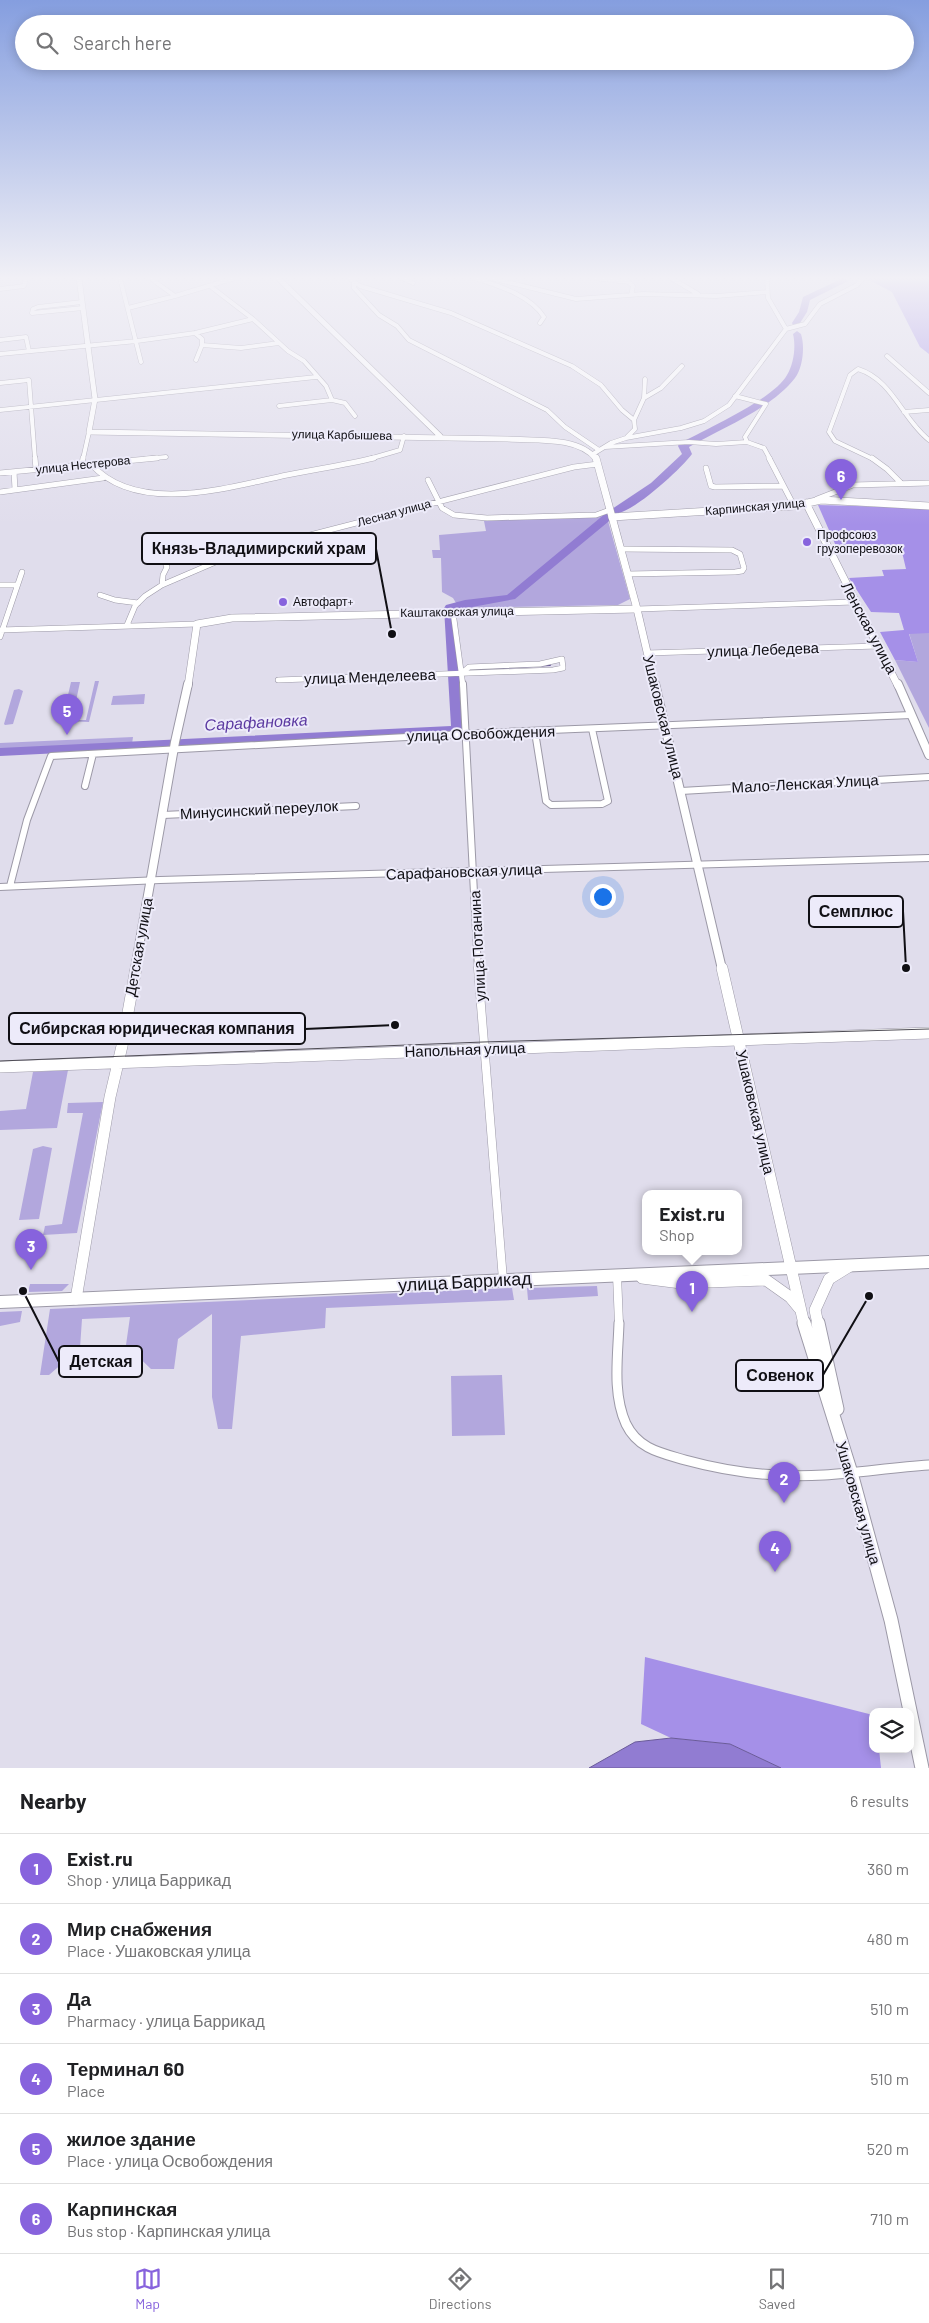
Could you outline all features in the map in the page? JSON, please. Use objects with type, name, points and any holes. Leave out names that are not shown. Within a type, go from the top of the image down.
[{"type":"main road","points":[[89,432],[95,399],[90,361]]},
{"type":"main road","points":[[363,361],[440,436]]},
{"type":"main road","name":"улица Карбышева","points":[[89,432],[440,436],[556,442],[584,449],[593,454]]},
{"type":"main road","name":"Ушаковская улица","points":[[593,454],[598,464],[637,609],[739,1040]]},
{"type":"main road","name":"Карпинская улица","points":[[611,514],[794,506],[809,502],[929,506]]},
{"type":"main road","name":"Каштаковская улица","points":[[198,624],[232,618],[637,609]]},
{"type":"main road","name":"Детская улица","points":[[76,1299],[174,745]]},
{"type":"main road","name":"Напольная улица","points":[[0,1067],[929,1033]]},
{"type":"main road","name":"улица Баррикад","points":[[0,1302],[792,1266],[929,1262]]},
{"type":"main road","name":"Ушаковская улица","points":[[792,1266],[800,1310],[851,1472],[891,1620],[922,1768]]},
{"type":"main road","points":[[618,1275],[681,1283],[766,1280],[790,1297],[800,1310]]},
{"type":"street","points":[[303,361],[326,386],[332,400]]},
{"type":"street","points":[[450,361],[547,410],[565,427],[601,449]]},
{"type":"street","points":[[559,361],[601,384],[622,410],[634,420]]},
{"type":"street","points":[[593,454],[626,438],[681,428],[704,421],[729,405],[762,361]]},
{"type":"street","points":[[893,361],[929,393]]},
{"type":"street","points":[[644,398],[660,388],[682,366]]},
{"type":"street","points":[[901,483],[890,470],[874,458],[835,441],[829,432],[850,375],[858,369],[868,370],[878,377],[916,429],[929,440]]},
{"type":"street","points":[[0,410],[316,377]]},
{"type":"street","points":[[626,438],[635,429],[634,420],[644,398],[645,379]]},
{"type":"street","points":[[0,383],[29,380],[36,470]]},
{"type":"street","points":[[735,396],[763,401],[766,406],[745,437],[747,442]]},
{"type":"street","points":[[279,406],[332,400],[345,403],[355,416]]},
{"type":"street","points":[[904,412],[929,410]]},
{"type":"street","points":[[82,464],[89,432]]},
{"type":"street","name":"улица Карбышева","points":[[103,478],[146,492],[200,491],[340,466],[400,450],[404,436]]},
{"type":"street","points":[[584,449],[689,442],[716,444],[747,442],[764,448],[794,506]]},
{"type":"street","name":"улица Нестерова","points":[[0,473],[166,457]]},
{"type":"street","points":[[90,464],[103,478]]},
{"type":"street","name":"Лесная улица","points":[[127,626],[131,612],[138,603],[162,585],[253,548],[280,543],[574,467],[598,464]]},
{"type":"street","points":[[706,468],[711,486],[715,487],[783,486]]},
{"type":"street","points":[[14,472],[15,490]]},
{"type":"street","points":[[0,492],[103,478]]},
{"type":"street","points":[[428,480],[435,489],[438,501],[445,512],[453,515],[475,515],[487,518],[611,514]]},
{"type":"street","points":[[809,502],[853,485],[929,483]]},
{"type":"street","name":"Ленская улица","points":[[809,502],[854,602],[878,646],[929,755]]},
{"type":"street","points":[[160,540],[160,552],[166,566],[162,585]]},
{"type":"street","points":[[621,549],[732,550],[740,554],[744,568],[742,571],[735,572],[628,574]]},
{"type":"street","points":[[0,637],[16,585],[22,572]]},
{"type":"street","points":[[0,585],[16,585]]},
{"type":"street","points":[[100,595],[115,600],[138,603]]},
{"type":"street","name":"Каштаковская улица","points":[[637,609],[854,602]]},
{"type":"street","name":"улица Потанина","points":[[453,612],[462,673],[483,1049],[503,1280]]},
{"type":"street","name":"Каштаковская улица","points":[[1,630],[198,624]]},
{"type":"street","name":"Детская улица","points":[[174,745],[191,671],[198,624]]},
{"type":"street","name":"улица Лебедева","points":[[647,653],[878,646]]},
{"type":"street","name":"улица Менделеева","points":[[278,680],[553,670],[563,668],[564,663],[562,659],[557,659],[540,664],[469,667],[462,673]]},
{"type":"street","name":"улица Освобождения","points":[[10,886],[26,820],[51,756],[93,754],[174,745],[465,733],[535,732],[911,715]]},
{"type":"street","points":[[535,732],[546,801],[551,805],[602,804],[608,801],[592,729]]},
{"type":"street","points":[[85,786],[93,754]]},
{"type":"street","name":"Мало-Ленская Улица","points":[[681,791],[929,777]]},
{"type":"street","name":"Минусинский переулок","points":[[163,815],[356,806]]},
{"type":"street","name":"Сарафановская улица","points":[[0,887],[151,880],[929,858]]},
{"type":"street","name":"Ушаковская улица","points":[[739,1040],[792,1266]]},
{"type":"street","points":[[851,1472],[815,1310],[829,1279],[852,1264]]},
{"type":"street","points":[[618,1275],[620,1320],[617,1362],[620,1401],[622,1416],[628,1430],[640,1444],[650,1450],[719,1469],[788,1475],[823,1475],[929,1465]]},
{"type":"shaded area","points":[[818,505],[929,508],[929,633],[909,634],[918,662],[895,660],[880,632],[904,630],[899,613],[871,612],[849,578],[884,576],[882,570],[906,569],[902,552],[839,553]]},
{"type":"shaded area","points":[[606,514],[630,599],[618,605],[459,608],[453,598],[442,592],[441,558],[433,558],[432,550],[440,550],[439,535],[486,531],[484,521]]},
{"type":"shaded area","points":[[909,633],[929,633],[929,728],[895,660],[918,662]]},
{"type":"shaded area","points":[[95,681],[99,681],[89,722],[62,721],[71,682],[80,682],[72,720],[86,720]]},
{"type":"shaded area","points":[[19,689],[23,691],[13,724],[5,725],[14,690]]},
{"type":"shaded area","points":[[145,694],[144,704],[111,705],[113,696]]},
{"type":"shaded area","points":[[133,737],[132,744],[0,751],[0,743]]},
{"type":"shaded area","points":[[68,1070],[57,1128],[0,1130],[0,1111],[26,1109],[33,1072]]},
{"type":"shaded area","points":[[103,1102],[77,1233],[43,1235],[45,1226],[62,1224],[83,1113],[67,1113],[68,1103]]},
{"type":"shaded area","points":[[43,1146],[52,1148],[39,1219],[19,1220],[33,1149]]},
{"type":"shaded area","points":[[30,1284],[69,1284],[62,1291],[28,1292]]},
{"type":"shaded area","points":[[597,1286],[598,1296],[528,1300],[527,1288]]},
{"type":"shaded area","points":[[512,1288],[514,1300],[326,1308],[325,1328],[241,1336],[232,1429],[218,1429],[212,1397],[212,1314],[178,1339],[174,1369],[151,1369],[126,1345],[130,1317],[82,1319],[80,1348],[49,1375],[40,1375],[50,1309]]},
{"type":"shaded area","points":[[22,1311],[20,1322],[0,1326],[0,1312]]},
{"type":"shaded area","points":[[502,1375],[505,1435],[452,1436],[451,1376]]},
{"type":"shaded area","points":[[645,1657],[869,1714],[869,1753],[879,1753],[881,1768],[781,1768],[730,1744],[671,1738],[641,1724]]},
{"type":"shaded area","points":[[671,1738],[730,1744],[781,1768],[589,1768],[635,1742]]},
{"type":"waterway","name":"Сарафановка","points":[[616,511],[644,493],[673,469],[687,454],[683,446],[771,397],[792,376],[796,361]]},
{"type":"waterway","name":"Сарафановка","points":[[454,672],[450,608],[465,603],[511,597],[610,515]]},
{"type":"waterway","points":[[469,670],[550,665]]},
{"type":"waterway","name":"Сарафановка","points":[[0,752],[458,730],[455,675]]},
{"type":"tram line","points":[[0,1061],[483,1042],[929,1029]]},
{"type":"place","name":"Карпинская","points":[[841,500]]},
{"type":"place","name":"Профсоюз грузоперевозок","points":[[807,542]]},
{"type":"place","name":"Автофарт+","points":[[283,602]]},
{"type":"place","name":"Князь-Владимирский храм","points":[[392,634]]},
{"type":"place","name":"жилое здание","points":[[67,735]]},
{"type":"place","name":"Семплюс","points":[[906,968]]},
{"type":"place","name":"Сибирская юридическая компания","points":[[395,1025]]},
{"type":"place","name":"Да","points":[[31,1270]]},
{"type":"place","name":"Детская","points":[[23,1291]]},
{"type":"place","name":"Совенок","points":[[869,1296]]},
{"type":"place","name":"Exist.ru","points":[[692,1312]]},
{"type":"place","name":"Мир снабжения","points":[[784,1503]]},
{"type":"place","name":"Терминал 60","points":[[775,1572]]}]
